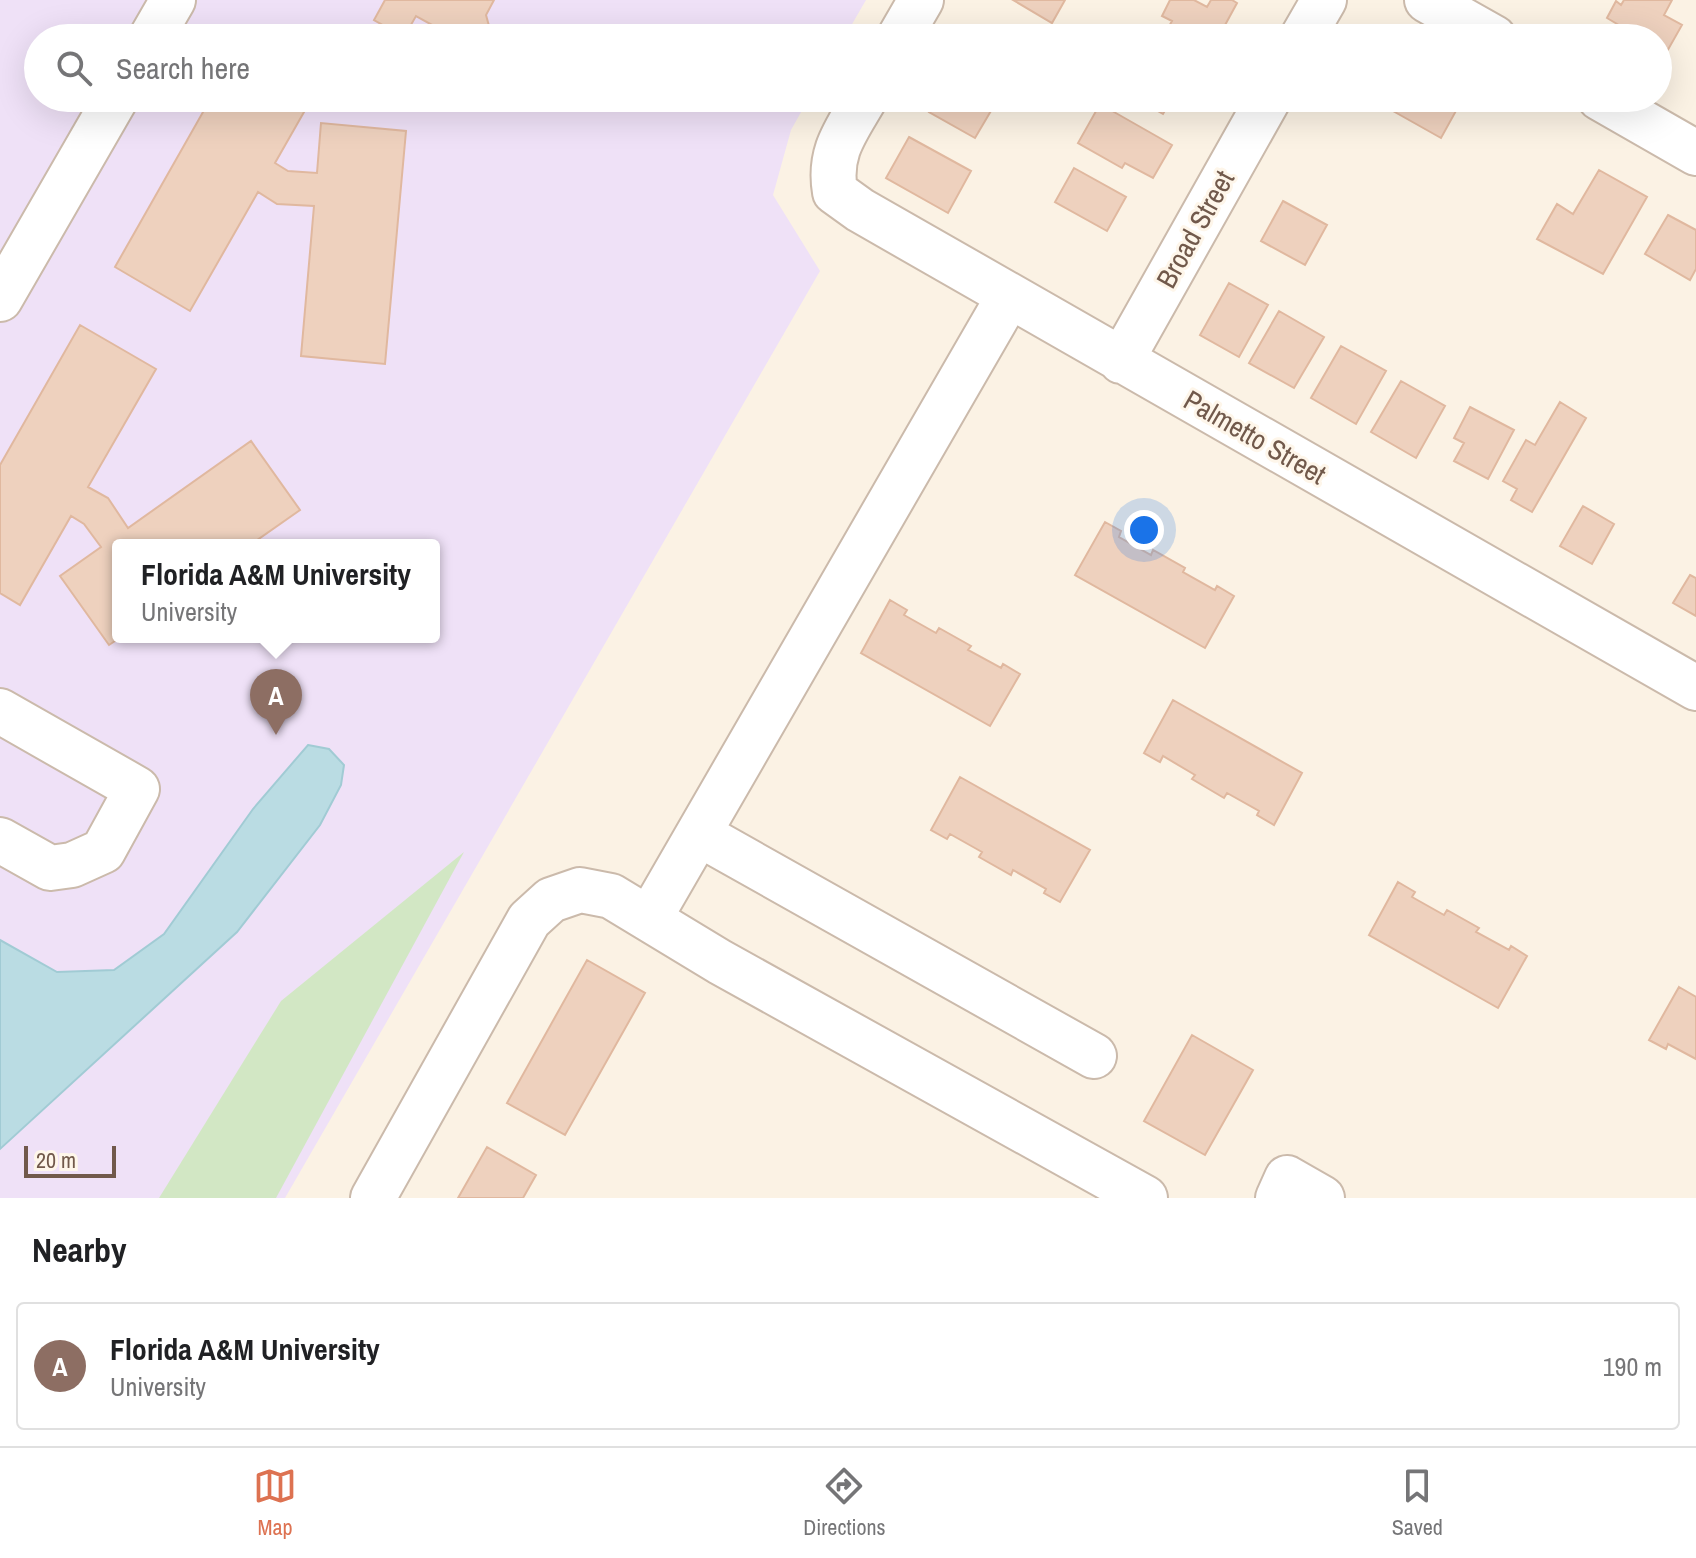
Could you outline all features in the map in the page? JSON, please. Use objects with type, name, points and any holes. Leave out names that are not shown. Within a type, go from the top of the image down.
[{"type":"street","points":[[159,24],[173,0]]},
{"type":"street","points":[[907,24],[921,0]]},
{"type":"street","points":[[1310,24],[1324,0]]},
{"type":"street","points":[[1427,0],[1469,24]]},
{"type":"street","points":[[0,299],[108,112]]},
{"type":"street","name":"Palmetto Street","points":[[857,112],[833,157],[831,172],[835,192],[860,210],[1696,688]]},
{"type":"street","name":"Broad Street","points":[[1121,361],[1261,112]]},
{"type":"street","points":[[1624,112],[1696,153]]},
{"type":"street","points":[[649,919],[1009,296]]},
{"type":"street","points":[[0,711],[137,789],[103,851],[72,865],[50,868],[0,840]]},
{"type":"street","points":[[699,834],[1094,1056]]},
{"type":"street","points":[[373,1198],[529,920],[551,900],[580,890],[611,896],[720,962],[1145,1198]]},
{"type":"street","points":[[1278,1198],[1287,1178],[1322,1198]]},
{"type":"shaded area","points":[[0,0],[866,0],[852,24],[24,24],[24,112],[801,112],[791,130],[773,195],[820,271],[285,1198],[0,1198]]},
{"type":"green space","points":[[464,852],[276,1198],[159,1198],[281,1001]]},
{"type":"water","points":[[308,745],[329,749],[344,765],[341,785],[320,825],[237,932],[0,1149],[0,940],[57,972],[114,970],[164,934],[253,809]]},
{"type":"building","points":[[385,0],[494,0],[486,15],[488,24],[430,24],[416,16],[411,24],[381,24],[374,20]]},
{"type":"building","points":[[1013,0],[1065,0],[1052,23]]},
{"type":"building","points":[[1170,0],[1194,0],[1207,7],[1211,0],[1232,0],[1237,3],[1226,24],[1170,24],[1172,21],[1162,16]]},
{"type":"building","points":[[1624,0],[1672,0],[1664,15],[1682,25],[1672,43],[1672,24],[1617,24],[1607,18],[1616,1],[1621,5]]},
{"type":"building","points":[[203,112],[304,112],[275,163],[288,171],[317,173],[321,123],[406,131],[385,364],[301,356],[314,206],[277,204],[258,192],[190,311],[115,267]]},
{"type":"building","points":[[929,112],[990,112],[975,138]]},
{"type":"building","points":[[1095,112],[1114,112],[1172,145],[1153,178],[1125,163],[1122,168],[1078,143]]},
{"type":"building","points":[[1395,112],[1455,112],[1441,138]]},
{"type":"building","points":[[909,137],[971,171],[948,213],[886,178]]},
{"type":"building","points":[[1074,168],[1126,197],[1107,231],[1055,202]]},
{"type":"building","points":[[1599,170],[1647,197],[1603,274],[1537,239],[1557,204],[1573,214]]},
{"type":"building","points":[[1283,201],[1327,225],[1305,265],[1261,241]]},
{"type":"building","points":[[1668,215],[1696,230],[1696,269],[1690,280],[1645,254]]},
{"type":"building","points":[[1229,283],[1268,305],[1239,357],[1200,335]]},
{"type":"building","points":[[1279,311],[1324,337],[1294,388],[1249,363]]},
{"type":"building","points":[[80,325],[156,369],[88,487],[108,498],[128,528],[251,441],[300,510],[259,539],[112,539],[112,643],[109,645],[60,576],[101,547],[84,524],[71,516],[20,605],[0,593],[0,465]]},
{"type":"building","points":[[1341,346],[1386,371],[1356,424],[1311,398]]},
{"type":"building","points":[[1401,381],[1445,406],[1416,458],[1371,432]]},
{"type":"building","points":[[1560,402],[1586,418],[1532,512],[1511,500],[1517,489],[1503,481],[1526,440],[1535,445]]},
{"type":"building","points":[[1470,407],[1514,430],[1488,479],[1454,461],[1464,443],[1454,438]]},
{"type":"building","points":[[1583,506],[1614,524],[1592,564],[1560,546]]},
{"type":"building","points":[[1105,522],[1121,531],[1119,537],[1151,555],[1153,550],[1185,568],[1183,572],[1215,590],[1217,586],[1234,596],[1205,648],[1075,575]]},
{"type":"building","points":[[1690,575],[1696,578],[1696,616],[1673,603]]},
{"type":"building","points":[[890,600],[907,610],[904,615],[936,633],[939,628],[971,646],[968,650],[1001,668],[1003,664],[1020,674],[990,726],[861,653]]},
{"type":"building","points":[[1173,700],[1302,773],[1274,825],[1257,815],[1259,811],[1227,793],[1224,798],[1192,779],[1195,775],[1163,756],[1160,762],[1144,753]]},
{"type":"building","points":[[960,777],[1090,850],[1060,902],[1044,893],[1046,889],[1013,870],[1011,875],[979,857],[982,852],[950,834],[947,839],[931,830]]},
{"type":"building","points":[[1398,882],[1415,892],[1412,897],[1444,915],[1447,910],[1479,928],[1476,932],[1527,956],[1498,1008],[1369,935]]},
{"type":"building","points":[[587,960],[645,993],[565,1135],[507,1103]]},
{"type":"building","points":[[1679,987],[1696,997],[1696,1059],[1668,1044],[1666,1049],[1649,1040]]},
{"type":"building","points":[[1192,1035],[1253,1070],[1205,1155],[1144,1121]]},
{"type":"building","points":[[487,1147],[536,1175],[523,1198],[458,1198]]},
{"type":"place","name":"Florida A&M University","points":[[276,735]]}]
